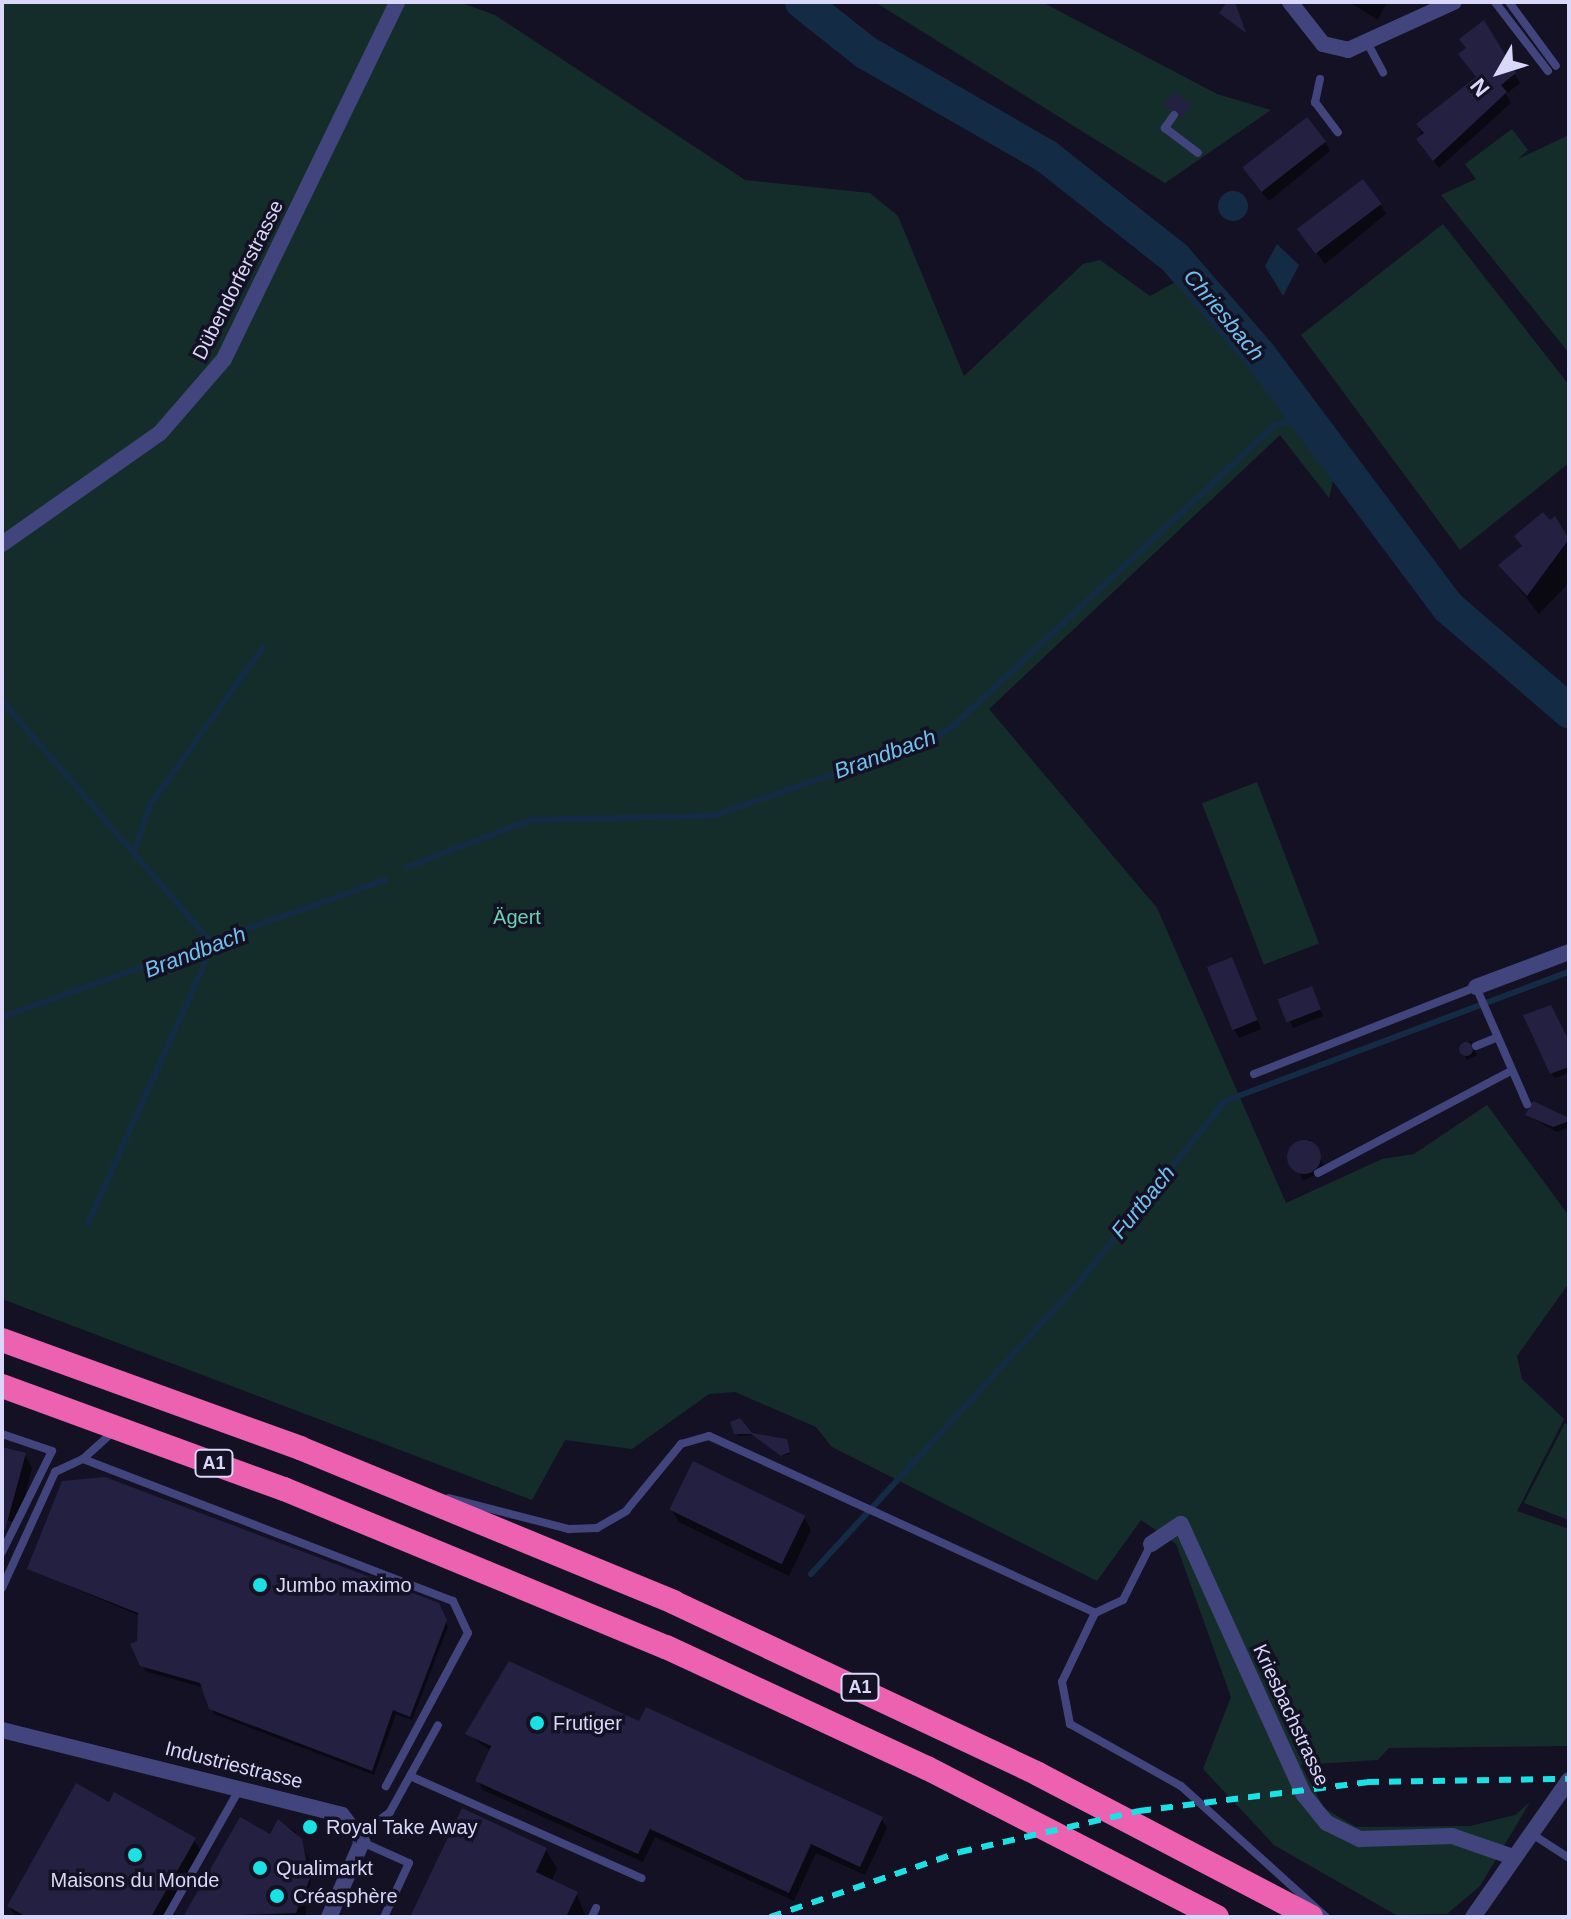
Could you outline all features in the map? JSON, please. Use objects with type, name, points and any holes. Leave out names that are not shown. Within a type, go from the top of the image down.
[{"type":"highway","name":"A1","points":[[2,1340],[396,1486],[842,1679],[1311,1917]]},
{"type":"highway","name":"A1","points":[[2,1386],[424,1544],[679,1653],[953,1781],[1217,1917]]},
{"type":"street","name":"Dübendorferstrasse","points":[[2,544],[160,433],[224,359],[397,2]]},
{"type":"street","points":[[1290,2],[1323,44],[1369,46],[1454,2]]},
{"type":"street","points":[[1477,990],[1569,952]]},
{"type":"street","name":"Kriesbachstrasse","points":[[1151,1544],[1181,1524],[1304,1795],[1327,1823],[1360,1839],[1452,1836],[1510,1856]]},
{"type":"street","name":"Industriestrasse","points":[[2,1730],[326,1809],[361,1838]]},
{"type":"street","points":[[1473,1917],[1510,1856],[1569,1780]]},
{"type":"street","points":[[329,1917],[361,1838]]},
{"type":"lane","points":[[1495,2],[1552,69],[1509,2]]},
{"type":"lane","points":[[1369,46],[1383,72]]},
{"type":"lane","points":[[1320,79],[1315,102],[1338,132]]},
{"type":"lane","points":[[1174,115],[1165,128],[1198,153]]},
{"type":"lane","points":[[1254,1074],[1477,990],[1509,1072],[1527,1104]]},
{"type":"lane","points":[[1476,1046],[1496,1038]]},
{"type":"lane","points":[[1318,1173],[1509,1072]]},
{"type":"lane","points":[[2,1588],[55,1472],[83,1459],[118,1427]]},
{"type":"lane","points":[[2,1434],[52,1451],[2,1552]]},
{"type":"lane","points":[[396,1486],[569,1529],[611,1522],[695,1436],[709,1436],[1095,1613]]},
{"type":"lane","points":[[83,1459],[453,1601],[468,1633],[386,1786]]},
{"type":"lane","points":[[1151,1544],[1123,1600],[1095,1613],[1062,1682],[1063,1712],[1081,1731],[1181,1786],[1326,1917]]},
{"type":"lane","points":[[384,1917],[409,1863],[361,1838],[390,1812],[438,1725]]},
{"type":"lane","points":[[410,1776],[641,1878]]},
{"type":"lane","points":[[167,1917],[241,1788]]},
{"type":"lane","points":[[1528,1831],[1569,1858]]},
{"type":"green space","name":"Ägert","points":[[2,2],[459,2],[495,15],[745,180],[870,193],[898,216],[964,376],[1083,264],[1100,260],[1150,296],[1177,281],[1262,376],[1333,481],[1329,498],[1280,435],[989,709],[1157,908],[1286,1203],[1382,1159],[1414,1154],[1487,1105],[1569,1216],[1569,1283],[1517,1356],[1522,1379],[1564,1419],[1517,1511],[1569,1529],[1569,1757],[1567,1746],[1389,1748],[1378,1760],[1301,1765],[1324,1808],[1356,1827],[1470,1826],[1515,1815],[1530,1802],[1480,1886],[1447,1914],[1396,1915],[1274,1845],[1203,1769],[1231,1697],[1176,1544],[1141,1520],[1097,1581],[832,1447],[816,1427],[735,1392],[709,1394],[632,1449],[565,1440],[532,1500],[2,1299]]},
{"type":"green space","points":[[875,2],[1042,2],[1217,94],[1271,110],[1165,183]]},
{"type":"green space","points":[[1512,129],[1528,150],[1518,159],[1569,135],[1569,353],[1441,195],[1476,179],[1465,164]]},
{"type":"green space","points":[[1443,224],[1569,385],[1569,463],[1460,550],[1301,335]]},
{"type":"green space","points":[[1257,782],[1319,944],[1264,965],[1202,803]]},
{"type":"green space","points":[[1565,1423],[1569,1425],[1569,1520],[1524,1503]]},
{"type":"water","points":[[1233,191],[1243,196],[1248,206],[1243,216],[1233,221],[1223,216],[1218,206],[1223,196]]},
{"type":"water","points":[[1277,244],[1299,265],[1283,296],[1265,266]]},
{"type":"building","points":[[1227,2],[1235,2],[1246,33],[1219,13]]},
{"type":"building","points":[[1484,20],[1516,73],[1501,85],[1507,92],[1433,161],[1416,139],[1424,133],[1416,124],[1476,77],[1458,54],[1466,48],[1459,39]]},
{"type":"building","points":[[1174,92],[1192,105],[1182,118],[1165,105]]},
{"type":"building","points":[[1307,117],[1326,141],[1261,192],[1242,167]]},
{"type":"building","points":[[1363,179],[1382,204],[1315,254],[1297,229]]},
{"type":"building","points":[[1543,512],[1550,520],[1555,516],[1569,539],[1527,596],[1498,565],[1522,546],[1514,536]]},
{"type":"building","points":[[1232,957],[1257,1020],[1232,1030],[1207,967]]},
{"type":"building","points":[[1312,986],[1321,1009],[1286,1023],[1277,999]]},
{"type":"building","points":[[1551,1005],[1569,1041],[1569,1067],[1550,1074],[1523,1015]]},
{"type":"building","points":[[1466,1042],[1473,1049],[1466,1056],[1459,1049]]},
{"type":"building","points":[[1533,1101],[1569,1118],[1569,1121],[1553,1127],[1525,1115]]},
{"type":"building","points":[[1304,1140],[1316,1145],[1321,1157],[1316,1169],[1304,1174],[1292,1169],[1287,1157],[1292,1145]]},
{"type":"building","points":[[740,1418],[752,1433],[787,1439],[790,1452],[781,1456],[751,1434],[734,1434],[730,1422]]},
{"type":"building","points":[[2,1447],[26,1453],[5,1530],[2,1530]]},
{"type":"building","points":[[693,1461],[805,1516],[782,1564],[669,1510]]},
{"type":"building","points":[[105,1477],[439,1603],[447,1620],[410,1717],[393,1710],[372,1771],[209,1709],[200,1683],[140,1666],[130,1644],[137,1641],[138,1613],[27,1569],[62,1481]]},
{"type":"building","points":[[509,1661],[639,1721],[646,1707],[883,1817],[860,1867],[811,1844],[789,1893],[650,1829],[638,1854],[475,1781],[491,1746],[465,1734]]},
{"type":"building","points":[[76,1783],[109,1802],[114,1792],[196,1838],[151,1917],[27,1917],[7,1906]]},
{"type":"building","points":[[462,1808],[547,1848],[536,1872],[578,1892],[566,1917],[410,1917]]},
{"type":"building","name":"Qualimarkt","points":[[240,1817],[270,1834],[278,1819],[302,1839],[310,1878],[296,1913],[183,1917]]},
{"type":"waterway","name":"Chriesbach","points":[[802,2],[865,52],[1046,156],[1175,258],[1258,353],[1448,607],[1569,711]]},
{"type":"waterway","name":"Brandbach","points":[[407,867],[530,820],[713,816],[930,740],[951,728],[1274,426],[1303,416]]},
{"type":"waterway","points":[[134,852],[150,805],[263,647]]},
{"type":"waterway","points":[[2,701],[213,945],[88,1223]]},
{"type":"waterway","name":"Brandbach","points":[[2,1017],[385,880]]},
{"type":"waterway","name":"Furtbach","points":[[811,1574],[1077,1285],[1225,1101],[1569,972]]},
{"type":"railway","points":[[770,1917],[960,1852],[1139,1811],[1367,1782],[1569,1779]]},
{"type":"place","name":"Jumbo maximo","points":[[260,1585]]},
{"type":"place","name":"Frutiger","points":[[537,1723]]},
{"type":"place","name":"Royal Take Away","points":[[310,1827]]},
{"type":"place","name":"Maisons du Monde","points":[[135,1855]]},
{"type":"place","name":"Qualimarkt","points":[[260,1868]]},
{"type":"place","name":"Créasphère","points":[[277,1896]]}]
